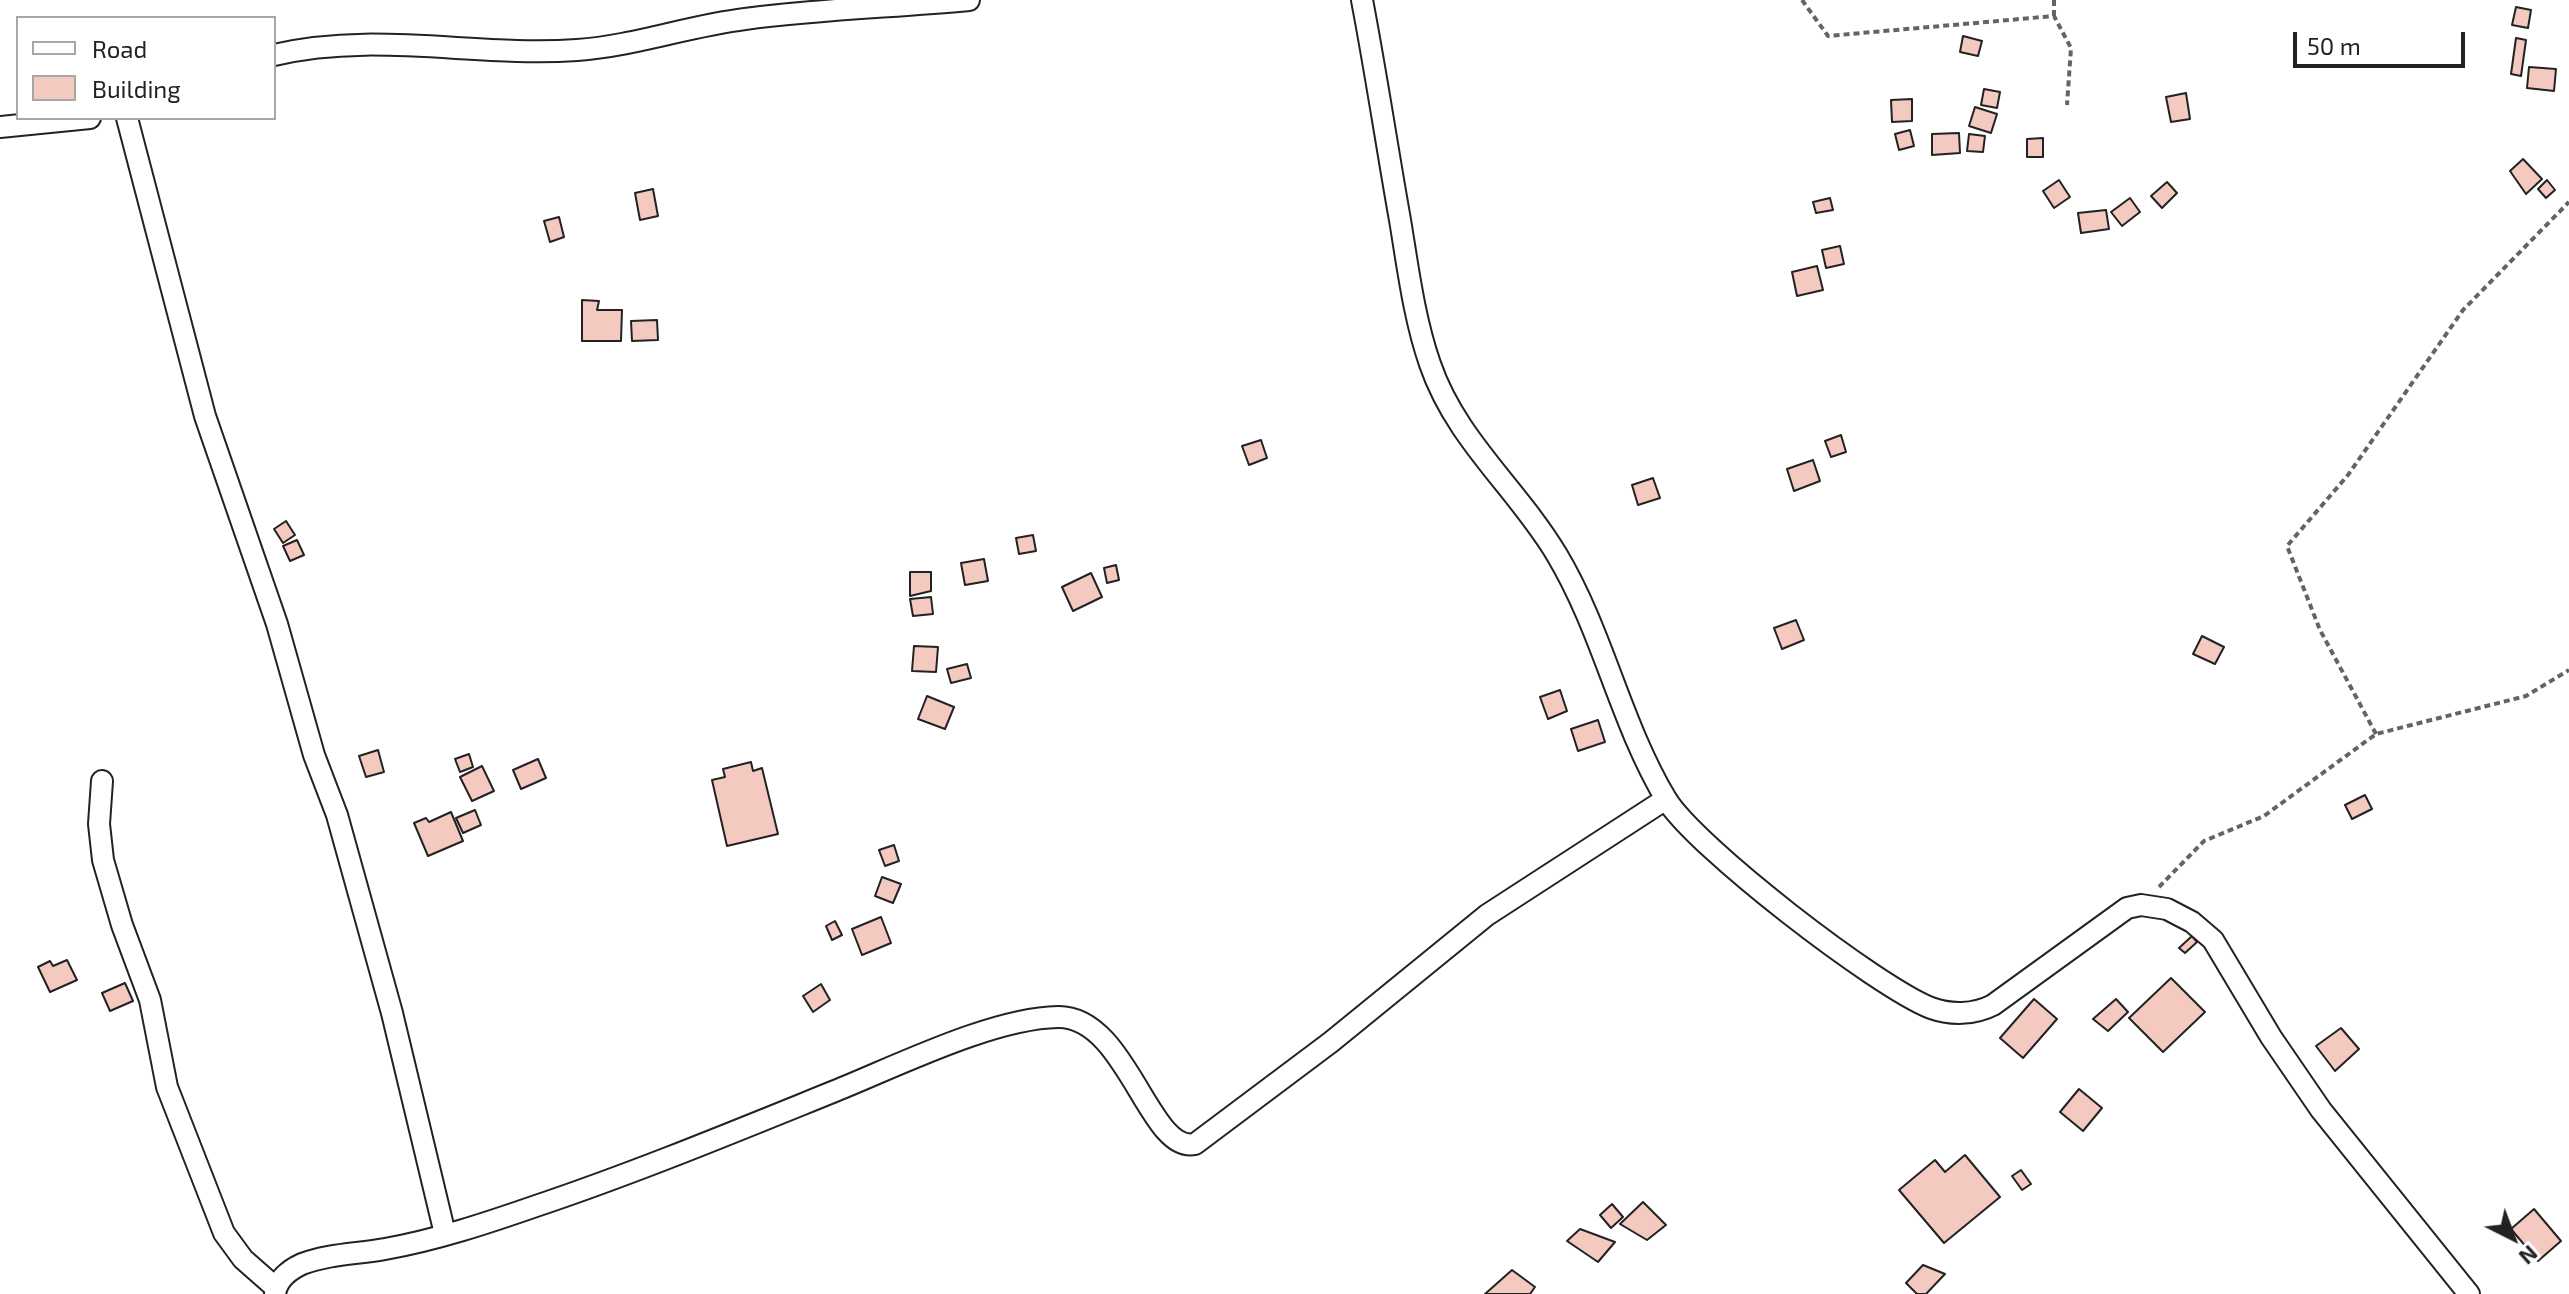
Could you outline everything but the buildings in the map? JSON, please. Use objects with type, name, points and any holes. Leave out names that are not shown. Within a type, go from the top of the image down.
[{"type":"street","points":[[276,55],[320,45],[390,44],[514,52],[579,50],[744,19],[969,0]]},
{"type":"street","points":[[1362,0],[1411,285],[1430,364],[1453,416],[1479,456],[1549,541],[1582,596],[1642,752],[1666,799],[1702,841],[1789,911],[1864,967],[1932,1008],[1966,1013],[1987,1008],[2109,919],[2141,905],[2179,914],[2213,940],[2271,1037],[2321,1110],[2469,1294]]},
{"type":"street","points":[[0,127],[70,120]]},
{"type":"street","points":[[128,120],[205,416],[277,624],[314,755],[337,815],[392,1013],[445,1234]]},
{"type":"street","points":[[102,781],[99,824],[103,860],[118,915],[150,1000],[167,1087],[224,1233],[243,1259],[275,1291],[290,1270],[308,1262],[386,1249],[509,1216],[645,1168],[943,1047],[1024,1021],[1049,1017],[1079,1020],[1096,1029],[1133,1078],[1165,1131],[1179,1143],[1195,1144],[1331,1042],[1487,915],[1666,799]]},
{"type":"path","points":[[1802,0],[1828,36],[2054,16]]},
{"type":"path","points":[[2054,0],[2054,16],[2071,48],[2067,105]]},
{"type":"path","points":[[2376,734],[2320,630],[2287,546],[2348,475],[2463,310],[2569,202]]},
{"type":"path","points":[[2141,905],[2204,841],[2264,816],[2376,734],[2526,696],[2569,670]]}]
